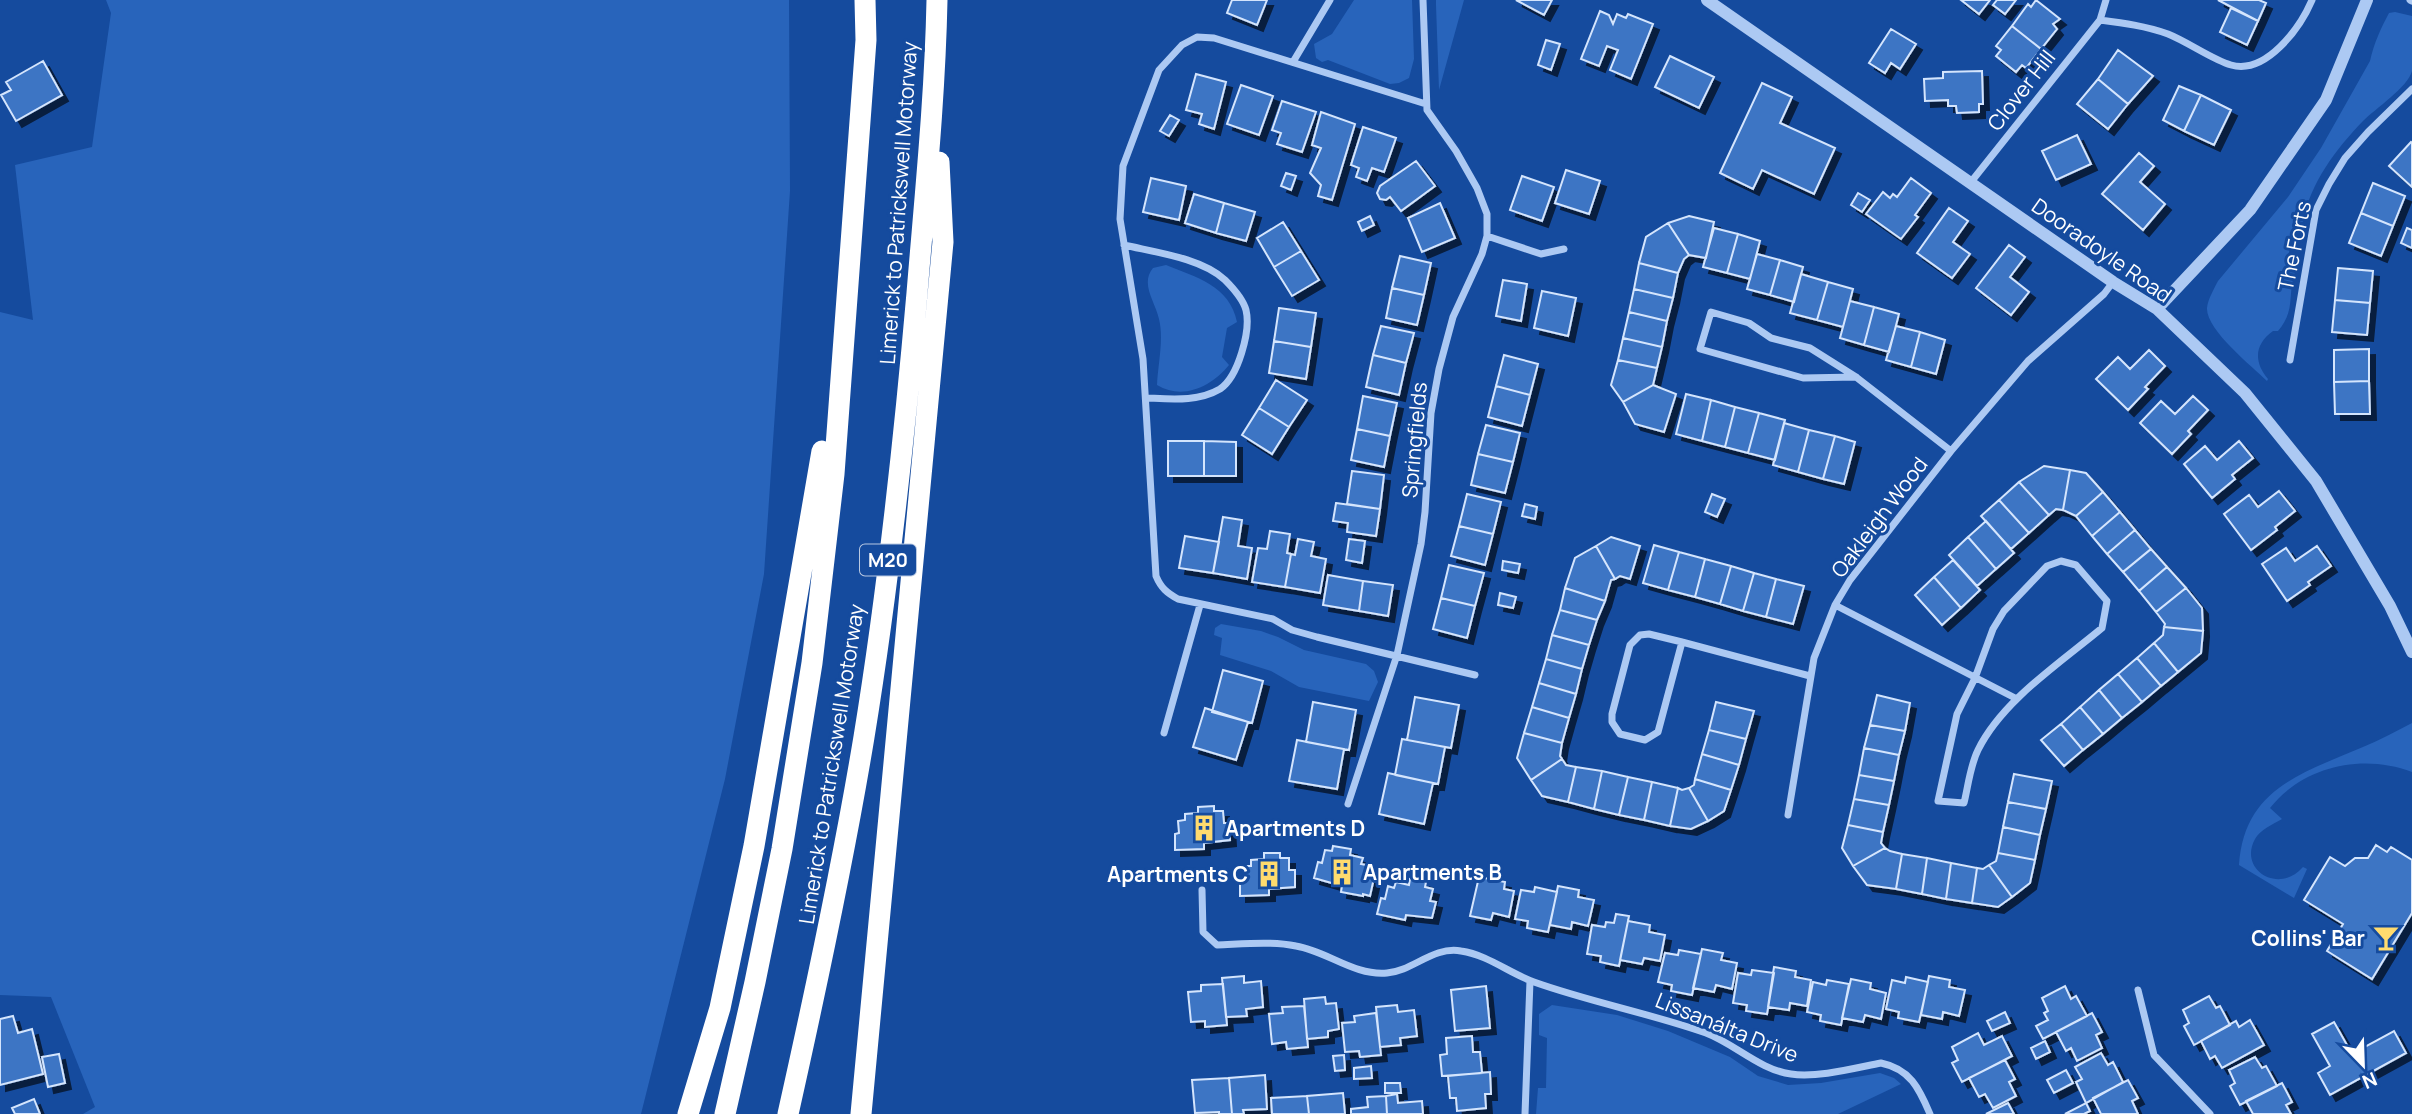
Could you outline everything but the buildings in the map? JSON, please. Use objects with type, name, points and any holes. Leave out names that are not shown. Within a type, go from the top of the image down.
[{"type":"highway","name":"Limerick to Patrickswell Motorway","points":[[725,1114],[782,849],[812,663],[834,474],[866,40],[864,0]]},
{"type":"highway","name":"Limerick to Patrickswell Motorway","points":[[788,1114],[825,950],[866,720],[894,522],[935,79],[937,0]]},
{"type":"highway","name":"M20","points":[[861,1114],[943,242],[935,79]]},
{"type":"highway","points":[[688,1114],[720,1008],[757,833],[819,477],[859,144]]},
{"type":"street","points":[[1293,62],[1330,0]]},
{"type":"street","name":"Springfields","points":[[1349,804],[1397,655],[1422,538],[1430,416],[1439,369],[1454,317],[1482,254],[1487,236],[1487,214],[1477,188],[1456,151],[1432,118],[1426,104],[1423,0]]},
{"type":"street","name":"Dooradoyle Road","points":[[1707,0],[2113,282],[2157,309],[2245,393],[2316,481],[2390,606],[2412,652]]},
{"type":"street","name":"Clover Hill","points":[[1971,182],[2100,20],[2106,0]]},
{"type":"street","points":[[2100,20],[2132,24],[2163,33],[2228,64],[2245,67],[2263,59],[2290,39],[2312,0]]},
{"type":"street","points":[[2157,309],[2250,210],[2326,100],[2367,0]]},
{"type":"street","points":[[1426,104],[1214,38],[1197,37],[1170,55],[1159,70],[1123,166],[1120,219],[1139,334],[1146,398],[1156,576],[1167,593],[1200,605],[1273,619],[1292,630],[1475,675]]},
{"type":"street","name":"The Forts","points":[[2291,360],[2316,210],[2345,158],[2412,89]]},
{"type":"street","points":[[1487,236],[1541,254],[1564,249]]},
{"type":"street","points":[[1124,245],[1208,268],[1224,279],[1243,302],[1247,313],[1243,345],[1234,374],[1218,390],[1196,398],[1146,398]]},
{"type":"street","name":"Oakleigh Wood","points":[[1788,815],[1814,658],[1835,605],[1868,556],[1951,451],[2028,361],[2104,294],[2113,282]]},
{"type":"street","name":"Oakleigh Wood","points":[[1856,377],[1803,378],[1700,349],[1711,312],[1749,323],[1771,338],[1810,348],[1856,377],[1951,451]]},
{"type":"street","points":[[2061,561],[2076,565],[2107,601],[2102,628],[2017,699],[1994,724],[1977,752],[1964,803],[1938,801],[1956,714],[1975,678],[1993,629],[2004,611],[2047,565],[2061,561]]},
{"type":"street","points":[[1164,733],[1200,605]]},
{"type":"street","name":"Oakleigh Wood","points":[[1835,605],[2017,699]]},
{"type":"street","points":[[1682,642],[1658,732],[1645,740],[1620,734],[1612,722],[1612,714],[1633,640],[1640,635],[1649,634],[1682,642],[1810,676]]},
{"type":"street","name":"Lissanálta Drive","points":[[1202,890],[1203,932],[1217,944],[1298,946],[1367,971],[1386,974],[1404,969],[1444,950],[1477,954],[1530,981],[1583,998],[1642,1012],[1706,1034],[1784,1073],[1806,1075],[1881,1063],[1892,1065],[1911,1077],[1930,1114]]},
{"type":"street","points":[[1525,1114],[1530,981]]},
{"type":"street","points":[[2138,990],[2154,1055],[2210,1114]]},
{"type":"shaded area","points":[[106,0],[789,0],[790,191],[764,574],[725,779],[641,1114],[83,1114],[95,1107],[51,997],[0,995],[0,312],[33,320],[15,165],[92,147],[111,13]]},
{"type":"shaded area","points":[[1354,0],[1412,0],[1414,59],[1409,78],[1390,84],[1316,58],[1314,44],[1332,34]]},
{"type":"shaded area","points":[[1436,0],[1464,0],[1439,90],[1436,5]]},
{"type":"shaded area","points":[[2389,13],[2412,16],[2412,71],[2398,91],[2363,121],[2343,143],[2318,180],[2303,222],[2295,221],[2286,268],[2295,272],[2289,309],[2284,323],[2278,331],[2267,336],[2258,353],[2267,381],[2214,327],[2207,308],[2209,301],[2218,281],[2288,197],[2321,148],[2370,61]]},
{"type":"shaded area","points":[[1166,265],[1200,279],[1219,291],[1233,310],[1237,322],[1227,328],[1222,357],[1229,365],[1206,385],[1187,391],[1167,390],[1157,385],[1160,327],[1148,280],[1153,268]]},
{"type":"shaded area","points":[[1221,624],[1261,631],[1304,650],[1366,664],[1374,671],[1378,682],[1369,701],[1299,687],[1271,671],[1220,655],[1222,638],[1214,635],[1215,628]]},
{"type":"shaded area","points":[[2412,723],[2412,772],[2374,764],[2335,767],[2299,782],[2270,808],[2282,819],[2257,836],[2251,850],[2252,860],[2256,869],[2273,879],[2293,875],[2303,867],[2307,869],[2294,898],[2239,865],[2243,839],[2252,818],[2280,787],[2299,775]]},
{"type":"shaded area","points":[[1552,1005],[1617,1015],[1668,1031],[1730,1057],[1758,1076],[1788,1085],[1821,1083],[1880,1073],[1901,1084],[1838,1114],[1536,1114],[1538,1088],[1546,1088],[1547,1038],[1539,1035],[1539,1014]]},
{"type":"place","name":"Apartments D","points":[[1204,828]]},
{"type":"place","name":"Apartments B","points":[[1342,872]]},
{"type":"place","name":"Apartments C","points":[[1269,874]]},
{"type":"place","name":"Collins' Bar","points":[[2386,938]]}]
